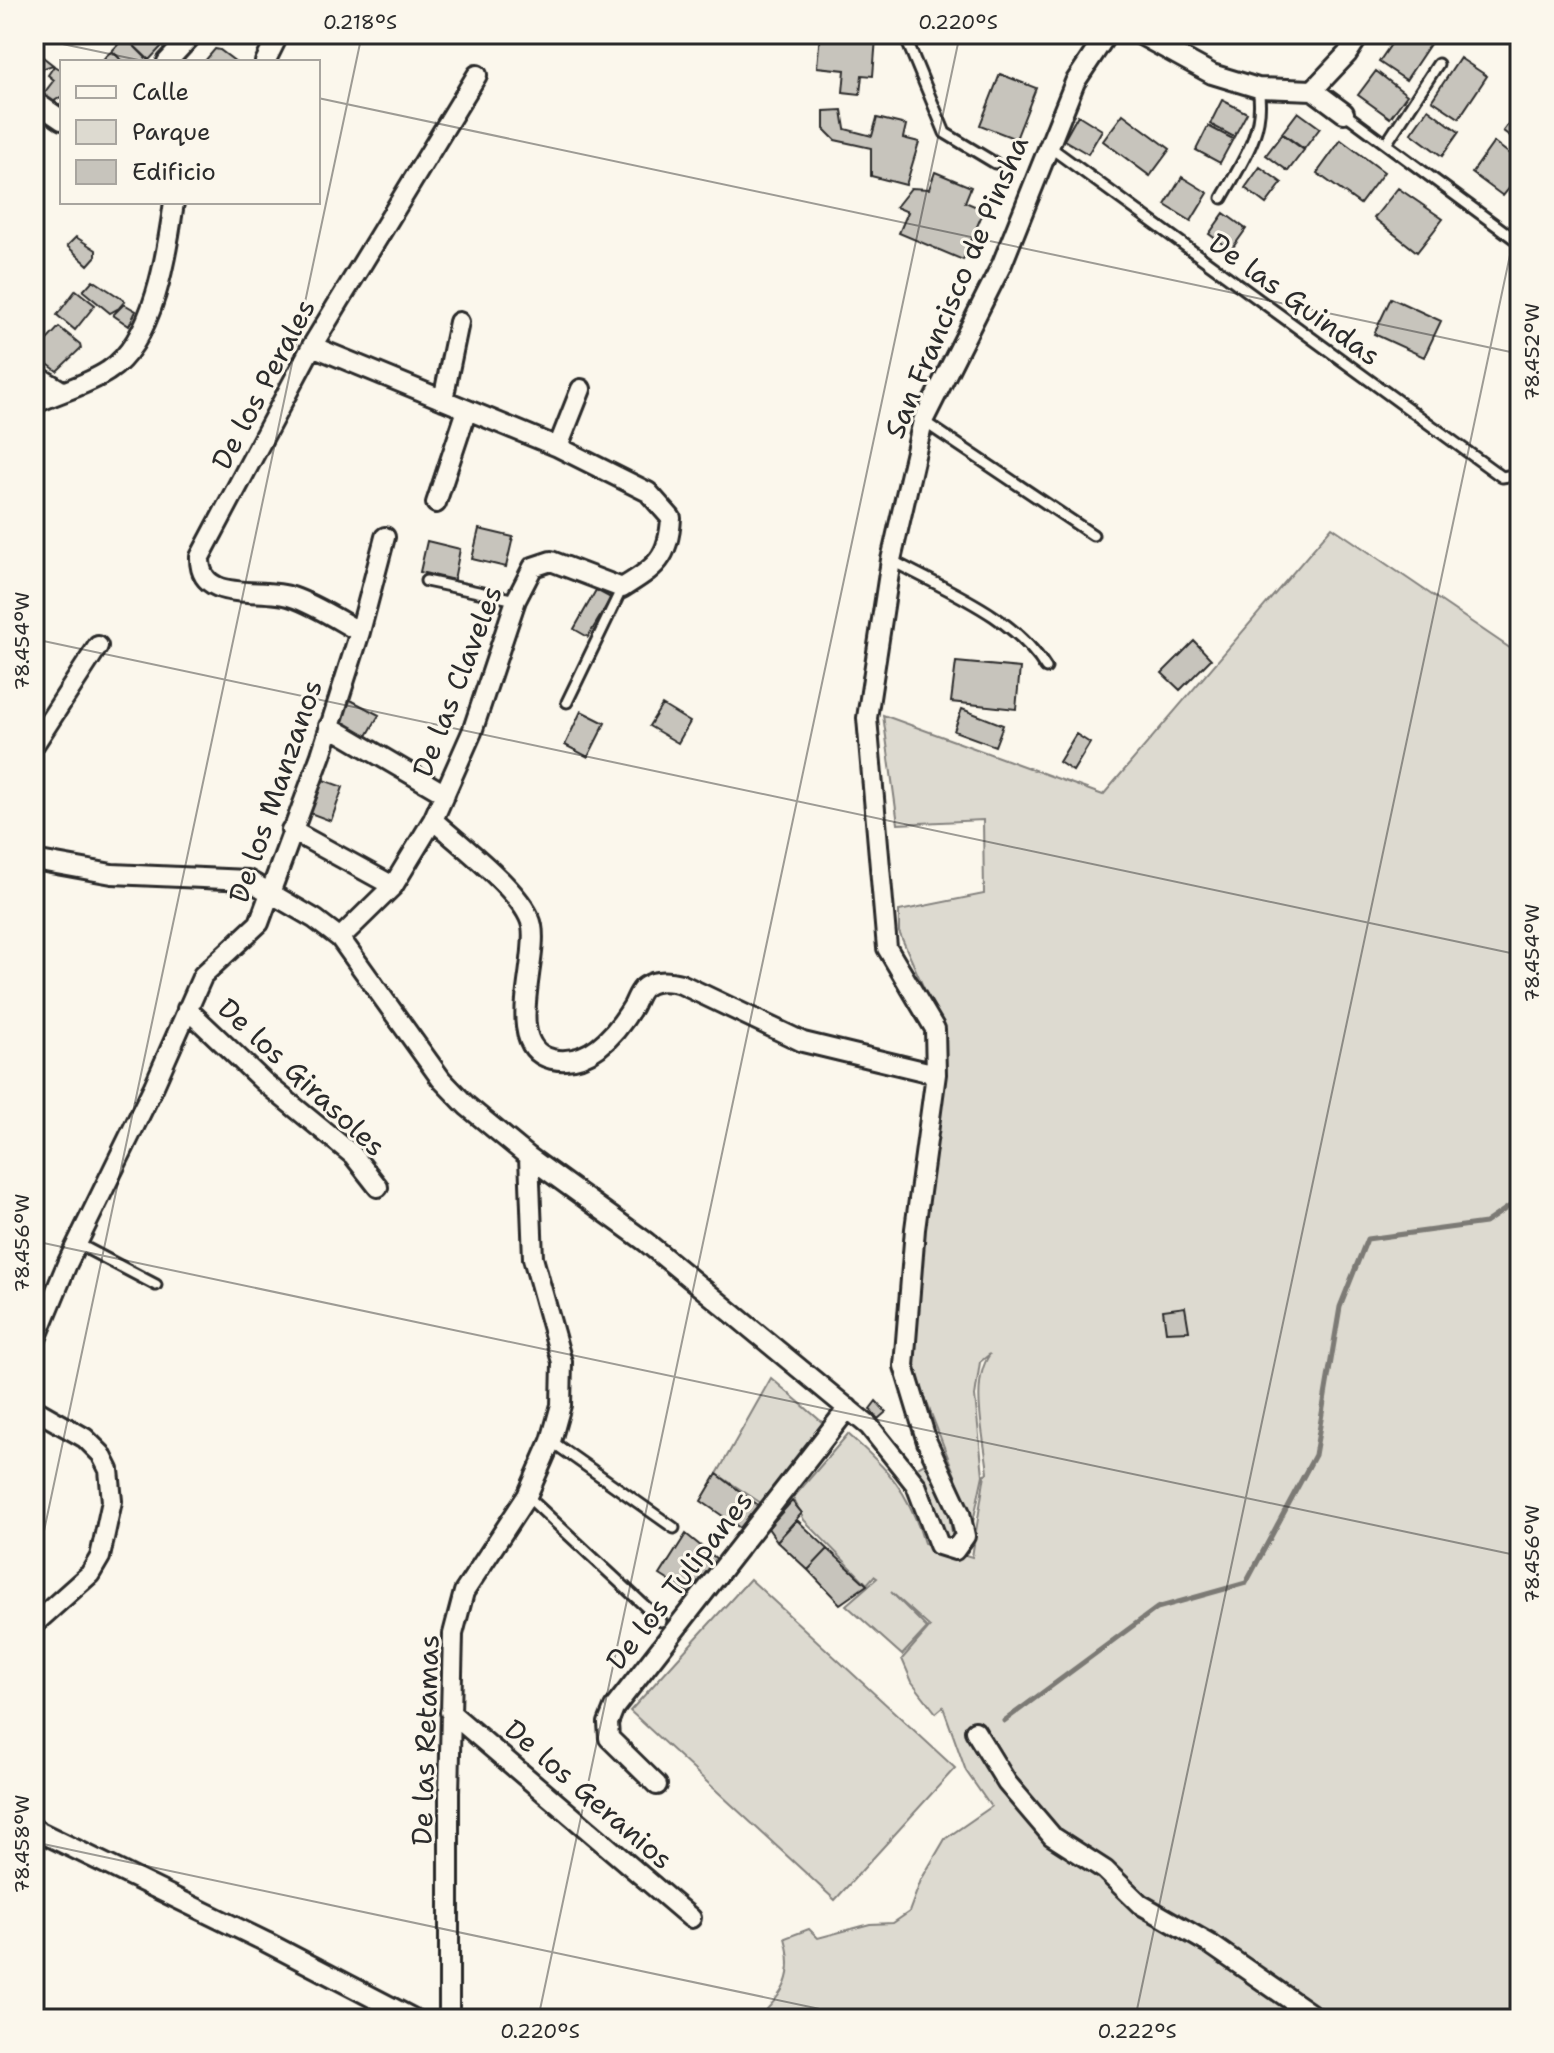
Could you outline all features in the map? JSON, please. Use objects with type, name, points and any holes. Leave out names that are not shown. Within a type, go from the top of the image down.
[{"type":"street","points":[[169,60],[193,34]]},
{"type":"street","points":[[266,60],[279,34]]},
{"type":"street","name":"San Francisco de Pinsha","points":[[848,1408],[887,1445],[916,1485],[939,1545],[955,1550],[965,1536],[960,1513],[927,1442],[904,1366],[915,1229],[936,1074],[935,1029],[887,948],[867,718],[891,560],[923,421],[1002,264],[1047,145],[1075,82],[1107,34]]},
{"type":"street","points":[[1139,34],[1212,74],[1258,88],[1313,90],[1344,113]]},
{"type":"street","points":[[1313,90],[1347,54],[1360,34]]},
{"type":"street","name":"De los Perales","points":[[360,632],[291,596],[216,588],[200,570],[205,545],[228,508],[312,346],[477,75]]},
{"type":"street","points":[[34,101],[60,119]]},
{"type":"street","points":[[34,404],[108,371],[137,344],[167,253],[174,204]]},
{"type":"street","points":[[443,400],[459,322]]},
{"type":"street","points":[[312,346],[558,447],[648,492],[671,518],[670,547],[649,570],[622,588]]},
{"type":"street","points":[[34,374],[62,391]]},
{"type":"street","points":[[558,447],[581,389]]},
{"type":"street","points":[[436,503],[467,410]]},
{"type":"street","name":"De los Manzanos","points":[[34,1344],[203,975],[259,923],[360,632],[385,537]]},
{"type":"street","name":"De las Claveles","points":[[340,938],[393,886],[433,820],[472,732],[516,600],[533,567],[551,561],[622,588]]},
{"type":"street","points":[[34,745],[98,646]]},
{"type":"street","points":[[329,726],[445,794]]},
{"type":"street","points":[[433,820],[506,885],[532,923],[525,1033],[532,1049],[541,1056],[556,1060],[578,1057],[603,1046],[644,987],[666,980],[681,984],[803,1042],[936,1074]]},
{"type":"street","points":[[291,830],[393,886]]},
{"type":"street","points":[[34,860],[112,874],[248,880],[315,919],[340,938],[441,1079],[495,1131],[646,1242],[848,1408]]},
{"type":"street","name":"De los Girasoles","points":[[187,1009],[264,1082],[353,1155],[378,1187]]},
{"type":"street","name":"De las Retamas","points":[[449,2019],[453,1634],[464,1592],[527,1496],[551,1441],[561,1405],[562,1362],[533,1258],[529,1157]]},
{"type":"street","name":"De los Tulipanes","points":[[657,1785],[609,1738],[608,1723],[614,1708],[848,1408]]},
{"type":"street","points":[[34,1409],[85,1438],[101,1454],[109,1470],[112,1501],[100,1557],[90,1574],[34,1624]]},
{"type":"street","name":"De los Geranios","points":[[450,1712],[691,1918]]},
{"type":"street","points":[[975,1731],[1007,1783],[1052,1836],[1105,1870],[1140,1904],[1210,1944],[1318,2019]]},
{"type":"street","points":[[34,1829],[266,1942],[414,2019]]},
{"type":"lane","points":[[904,34],[945,133],[995,163]]},
{"type":"lane","points":[[1386,144],[1438,64]]},
{"type":"lane","points":[[1222,198],[1257,137],[1262,107],[1258,88]]},
{"type":"lane","points":[[1344,113],[1520,243]]},
{"type":"lane","name":"De las Guindas","points":[[1047,145],[1502,477],[1520,474]]},
{"type":"lane","points":[[923,421],[1093,535]]},
{"type":"lane","points":[[891,560],[1023,638],[1046,668]]},
{"type":"lane","points":[[426,581],[516,600]]},
{"type":"lane","points":[[567,702],[622,588]]},
{"type":"lane","points":[[78,1244],[156,1285]]},
{"type":"lane","points":[[551,1441],[674,1528]]},
{"type":"lane","points":[[527,1496],[661,1621]]},
{"type":"green space","points":[[1332,527],[1520,655],[1520,2019],[757,2019],[785,1983],[789,1963],[785,1938],[809,1929],[818,1938],[870,1924],[893,1923],[909,1912],[921,1880],[945,1839],[991,1807],[966,1771],[943,1707],[936,1713],[912,1682],[902,1659],[930,1627],[891,1592],[927,1628],[902,1655],[846,1605],[877,1578],[874,1576],[867,1584],[804,1520],[793,1498],[848,1434],[875,1458],[895,1482],[911,1509],[924,1543],[972,1557],[985,1474],[988,1473],[979,1395],[980,1380],[990,1354],[980,1362],[975,1396],[983,1475],[973,1522],[912,1364],[941,1027],[899,932],[899,911],[984,894],[983,820],[898,824],[883,715],[1103,795]]},
{"type":"green space","points":[[771,1378],[823,1423],[761,1503],[717,1474]]},
{"type":"green space","points":[[932,1459],[948,1508],[953,1538],[950,1540],[945,1539],[914,1469]]},
{"type":"green space","points":[[750,1579],[955,1768],[835,1900],[630,1711]]},
{"type":"building","points":[[128,34],[149,34],[162,46],[149,60],[125,37]]},
{"type":"building","points":[[149,34],[173,34],[162,46]]},
{"type":"building","points":[[820,34],[876,38],[873,76],[862,75],[860,94],[843,92],[845,70],[817,67]]},
{"type":"building","points":[[967,34],[997,34],[994,43]]},
{"type":"building","points":[[1398,34],[1428,34],[1434,38],[1406,80],[1379,62]]},
{"type":"building","points":[[125,37],[148,60],[122,60],[112,51]]},
{"type":"building","points":[[215,49],[233,60],[206,60]]},
{"type":"building","points":[[34,50],[53,65],[44,68],[34,80]]},
{"type":"building","points":[[112,51],[121,60],[103,60]]},
{"type":"building","points":[[1460,58],[1487,76],[1459,118],[1432,100]]},
{"type":"building","points":[[54,66],[60,70],[60,97],[51,103],[41,97],[54,80],[48,75]]},
{"type":"building","points":[[1376,71],[1407,95],[1390,118],[1358,95]]},
{"type":"building","points":[[1000,74],[1036,88],[1016,139],[980,125]]},
{"type":"building","points":[[1222,100],[1247,113],[1234,137],[1210,124]]},
{"type":"building","points":[[1428,109],[1459,132],[1442,156],[1411,133]]},
{"type":"building","points":[[1520,109],[1520,143],[1503,131]]},
{"type":"building","points":[[842,110],[845,129],[872,136],[877,118],[906,125],[903,138],[919,142],[906,185],[871,176],[871,148],[835,140],[824,129],[824,111]]},
{"type":"building","points":[[1298,112],[1320,128],[1304,149],[1282,133]]},
{"type":"building","points":[[1123,114],[1170,149],[1150,176],[1103,141]]},
{"type":"building","points":[[1078,115],[1102,130],[1088,154],[1064,140]]},
{"type":"building","points":[[1208,126],[1233,139],[1220,163],[1196,150]]},
{"type":"building","points":[[1282,134],[1304,150],[1288,171],[1266,155]]},
{"type":"building","points":[[1341,140],[1384,172],[1360,204],[1317,173]]},
{"type":"building","points":[[1494,142],[1520,162],[1520,175],[1503,196],[1472,173]]},
{"type":"building","points":[[1260,167],[1282,183],[1266,204],[1245,188]]},
{"type":"building","points":[[935,172],[971,187],[965,202],[984,210],[963,260],[899,233],[908,212],[896,207],[911,188],[929,189]]},
{"type":"building","points":[[1182,177],[1208,193],[1191,221],[1165,205]]},
{"type":"building","points":[[1398,188],[1443,219],[1417,252],[1374,218]]},
{"type":"building","points":[[1224,213],[1246,229],[1231,250],[1209,234]]},
{"type":"building","points":[[76,237],[96,250],[96,256],[88,265],[67,246]]},
{"type":"building","points":[[93,280],[125,301],[110,313],[83,291]]},
{"type":"building","points":[[76,290],[95,305],[75,330],[57,315]]},
{"type":"building","points":[[1391,298],[1441,321],[1424,357],[1374,334]]},
{"type":"building","points":[[124,304],[136,311],[129,326],[113,315]]},
{"type":"building","points":[[59,327],[81,348],[57,371],[34,354]]},
{"type":"building","points":[[479,529],[513,537],[506,567],[472,559]]},
{"type":"building","points":[[427,541],[460,549],[454,580],[420,572]]},
{"type":"building","points":[[596,590],[611,598],[588,637],[574,629]]},
{"type":"building","points":[[1194,641],[1211,659],[1180,690],[1162,673]]},
{"type":"building","points":[[956,662],[1020,668],[1016,709],[951,702]]},
{"type":"building","points":[[345,697],[379,715],[367,736],[334,718]]},
{"type":"building","points":[[662,705],[690,722],[678,743],[649,726]]},
{"type":"building","points":[[962,709],[1003,725],[995,746],[954,731]]},
{"type":"building","points":[[581,711],[605,723],[588,757],[565,745]]},
{"type":"building","points":[[1076,734],[1090,743],[1073,771],[1059,762]]},
{"type":"building","points":[[315,777],[343,787],[331,821],[302,810]]},
{"type":"building","points":[[1185,1307],[1189,1331],[1166,1332],[1163,1310]]},
{"type":"building","points":[[876,1401],[886,1412],[878,1419],[870,1409]]},
{"type":"building","points":[[717,1474],[758,1505],[740,1528],[701,1501]]},
{"type":"building","points":[[792,1501],[802,1513],[777,1541],[768,1528]]},
{"type":"building","points":[[797,1520],[828,1549],[808,1570],[777,1541]]},
{"type":"building","points":[[686,1534],[718,1560],[690,1594],[660,1575]]},
{"type":"building","points":[[828,1549],[867,1585],[840,1604],[808,1570]]},
{"type":"waterway","points":[[1004,1721],[1157,1608],[1246,1583],[1315,1455],[1340,1307],[1367,1239],[1485,1223],[1520,1199]]}]
